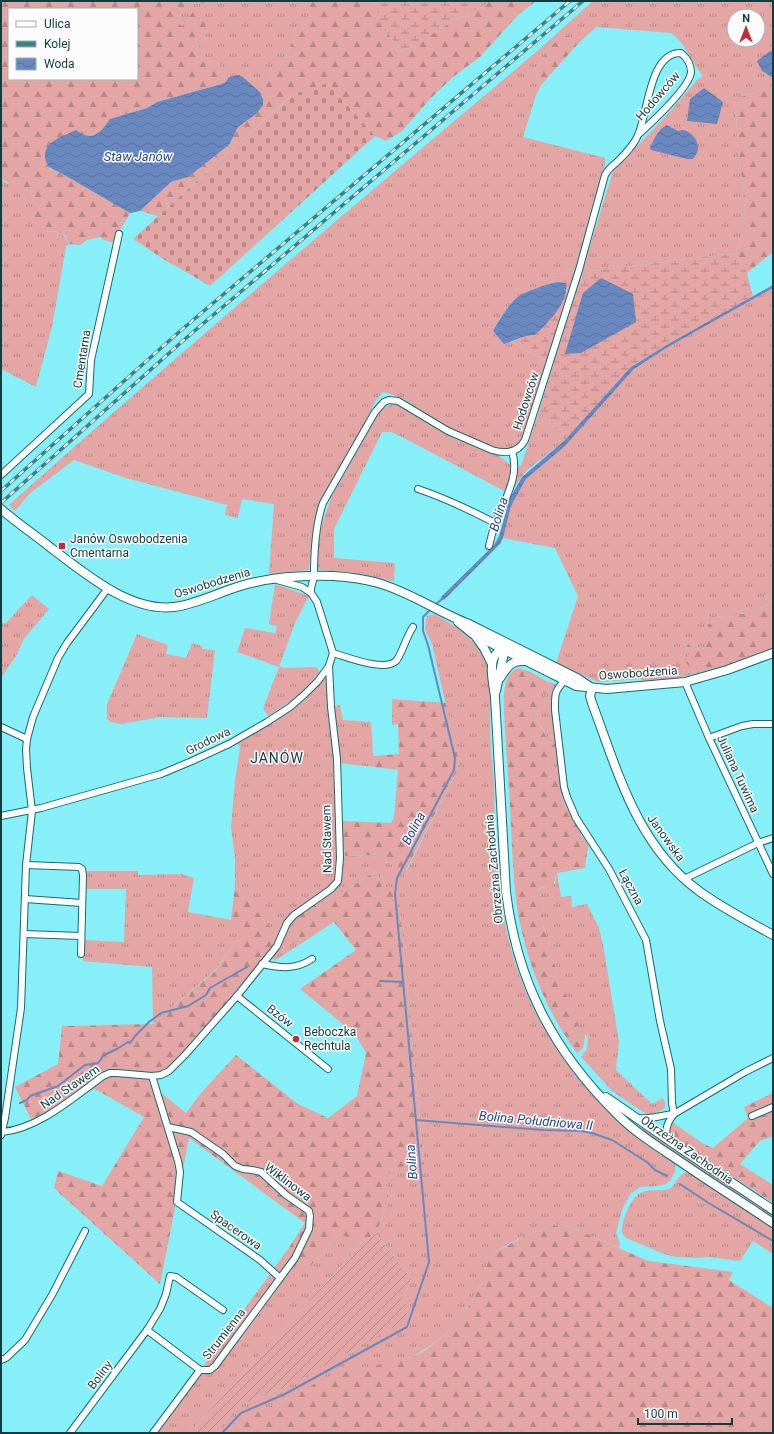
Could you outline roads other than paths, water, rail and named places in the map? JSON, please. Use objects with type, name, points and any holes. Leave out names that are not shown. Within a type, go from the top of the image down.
[{"type":"street","name":"Hodowców","points":[[512,452],[518,450],[525,440],[579,270],[605,175],[608,169],[621,159],[632,146],[639,134],[660,114],[688,80],[691,73],[689,61],[681,53],[673,53],[661,64],[649,93],[639,134]]},
{"type":"street","name":"Cmentarna","points":[[1,475],[89,394],[91,360],[119,234]]},
{"type":"street","points":[[311,590],[314,576],[313,567],[319,514],[323,503],[375,412],[384,402],[389,400],[398,401],[448,431],[492,450],[499,452],[512,452],[515,460],[515,474],[495,523],[489,546]]},
{"type":"street","points":[[418,489],[436,495],[495,523]]},
{"type":"street","name":"Oswobodzenia","points":[[1,509],[108,588],[124,597],[144,604],[171,607],[186,604],[239,586],[274,579],[303,576],[351,578],[379,583],[443,612],[473,634],[576,686],[607,689],[685,682],[727,670],[773,653]]},
{"type":"street","points":[[302,587],[301,577],[303,576]]},
{"type":"street","points":[[303,576],[317,602],[333,653],[374,664],[391,664],[401,654],[404,642],[413,627]]},
{"type":"street","points":[[274,579],[311,590]]},
{"type":"street","points":[[2,1134],[6,1087],[21,1008],[26,866],[32,811],[26,749],[27,739],[33,717],[58,658],[67,643],[108,588]]},
{"type":"street","name":"Oswobodzenia","points":[[451,617],[469,624],[577,678],[592,688]]},
{"type":"street","name":"Oswobodzenia","points":[[473,634],[484,648],[492,665]]},
{"type":"street","points":[[492,665],[494,656],[499,650],[503,649],[502,644],[497,638]]},
{"type":"street","name":"Oswobodzenia","points":[[503,649],[519,649]]},
{"type":"street","name":"Obrzeżna Zachodnia","points":[[495,697],[504,653],[503,649]]},
{"type":"street","name":"Grodowa","points":[[1,816],[32,811],[161,774],[229,744],[290,707],[314,685],[328,666],[333,653]]},
{"type":"street","name":"Obrzeżna Zachodnia","points":[[499,678],[507,666],[512,662],[518,660],[527,661]]},
{"type":"street","name":"Obrzeżna Zachodnia","points":[[492,665],[504,872],[508,915],[523,973],[542,1016],[569,1059],[616,1113],[645,1137],[773,1223]]},
{"type":"street","name":"Nad Stawem","points":[[2,1134],[13,1131],[43,1118],[103,1076],[110,1073],[152,1076],[161,1075],[169,1071],[185,1056],[237,996],[277,946],[287,923],[294,915],[330,889],[338,881],[340,858],[337,759],[328,666]]},
{"type":"street","name":"Łączna","points":[[565,680],[557,688],[555,710],[563,779],[567,797],[576,818],[609,869],[646,940],[657,1007],[671,1069],[674,1114]]},
{"type":"street","name":"Juliana Tuwima","points":[[685,682],[709,738],[773,874]]},
{"type":"street","name":"Janowska","points":[[592,688],[590,696],[611,758],[637,818],[649,839],[674,870],[700,892],[773,935]]},
{"type":"street","points":[[709,738],[742,726],[753,724],[773,724]]},
{"type":"street","points":[[1,727],[27,739]]},
{"type":"street","points":[[684,879],[758,843],[773,838]]},
{"type":"street","points":[[26,866],[80,867],[82,869],[81,954]]},
{"type":"street","points":[[25,899],[82,903]]},
{"type":"street","points":[[24,934],[81,936]]},
{"type":"street","points":[[262,964],[290,968],[303,965],[312,959]]},
{"type":"street","name":"Bzów","points":[[237,996],[328,1069]]},
{"type":"street","points":[[636,1118],[647,1120],[663,1115],[674,1114],[744,1072],[773,1058]]},
{"type":"street","points":[[152,1076],[168,1127]]},
{"type":"street","name":"Obrzeżna Zachodnia","points":[[594,1089],[773,1210]]},
{"type":"street","points":[[752,1116],[773,1107]]},
{"type":"street","points":[[668,1140],[665,1132],[668,1123],[674,1114]]},
{"type":"street","name":"Spacerowa","points":[[168,1127],[178,1161],[180,1180],[177,1202],[260,1260],[280,1278]]},
{"type":"street","name":"Wiklinowa","points":[[168,1127],[191,1132],[223,1154],[235,1166],[261,1172],[286,1195],[309,1211],[309,1229],[295,1258],[280,1278]]},
{"type":"street","points":[[1,1360],[6,1358],[25,1340],[52,1295],[85,1231]]},
{"type":"street","name":"Boliny","points":[[70,1433],[147,1330],[160,1310],[166,1294],[170,1276],[176,1277],[223,1310]]},
{"type":"street","name":"Strumienna","points":[[153,1433],[200,1370],[210,1370],[215,1366],[280,1278]]},
{"type":"street","points":[[147,1330],[200,1370]]},
{"type":"water","points":[[770,51],[773,52],[773,78],[762,71],[757,61]]},
{"type":"water","name":"Staw Janów","points":[[239,75],[260,92],[263,99],[263,105],[256,114],[238,127],[229,145],[188,177],[171,182],[140,211],[130,213],[51,168],[46,163],[45,157],[48,147],[51,143],[66,134],[76,130],[82,134],[91,136],[95,135],[103,129],[110,119],[147,108],[157,102],[225,83],[229,77]]},
{"type":"water","points":[[704,88],[723,102],[717,124],[687,121],[690,99]]},
{"type":"water","points":[[667,125],[678,131],[686,131],[695,138],[698,149],[693,159],[687,159],[651,150],[650,148],[657,135],[661,129]]},
{"type":"water","points":[[601,278],[633,294],[636,322],[581,353],[565,354],[583,293]]},
{"type":"water","points":[[557,282],[566,283],[566,290],[561,305],[546,324],[535,335],[522,337],[504,344],[493,331],[504,312],[519,296]]},
{"type":"water","points":[[773,285],[773,288],[668,347],[634,369],[564,447],[526,479],[511,506],[503,538],[500,544],[444,600],[441,597],[494,545],[499,536],[510,498],[522,477],[565,440],[631,367]]},
{"type":"waterway","name":"Bolina","points":[[434,606],[443,598]]},
{"type":"waterway","name":"Bolina","points":[[222,1433],[241,1413],[285,1394],[407,1327],[429,1262],[395,894],[397,878],[454,770],[455,758],[428,645],[423,631],[423,617],[431,609]]},
{"type":"waterway","points":[[20,1103],[27,1100],[30,1096],[58,1086],[85,1065],[98,1063],[104,1055],[128,1042],[130,1043],[149,1022],[161,1013],[188,1006],[206,995],[210,988],[247,967]]},
{"type":"waterway","points":[[380,981],[403,982]]},
{"type":"waterway","name":"Bolina Południowa II","points":[[416,1120],[592,1133],[612,1140],[647,1162],[655,1170],[667,1176]]},
{"type":"waterway","name":"Bolina Południowa II","points":[[680,1184],[707,1202],[773,1241]]},
{"type":"railway","points":[[1,491],[179,332],[570,1]]},
{"type":"railway","points":[[1,503],[185,339],[583,1]]},
{"type":"place","name":"Janów Oswobodzenia Cmentarna","points":[[62,546]]},
{"type":"place","name":"Beboczka Rechtula","points":[[296,1039]]},
{"type":"district","name":"JANÓW","points":[[277,758]]}]
